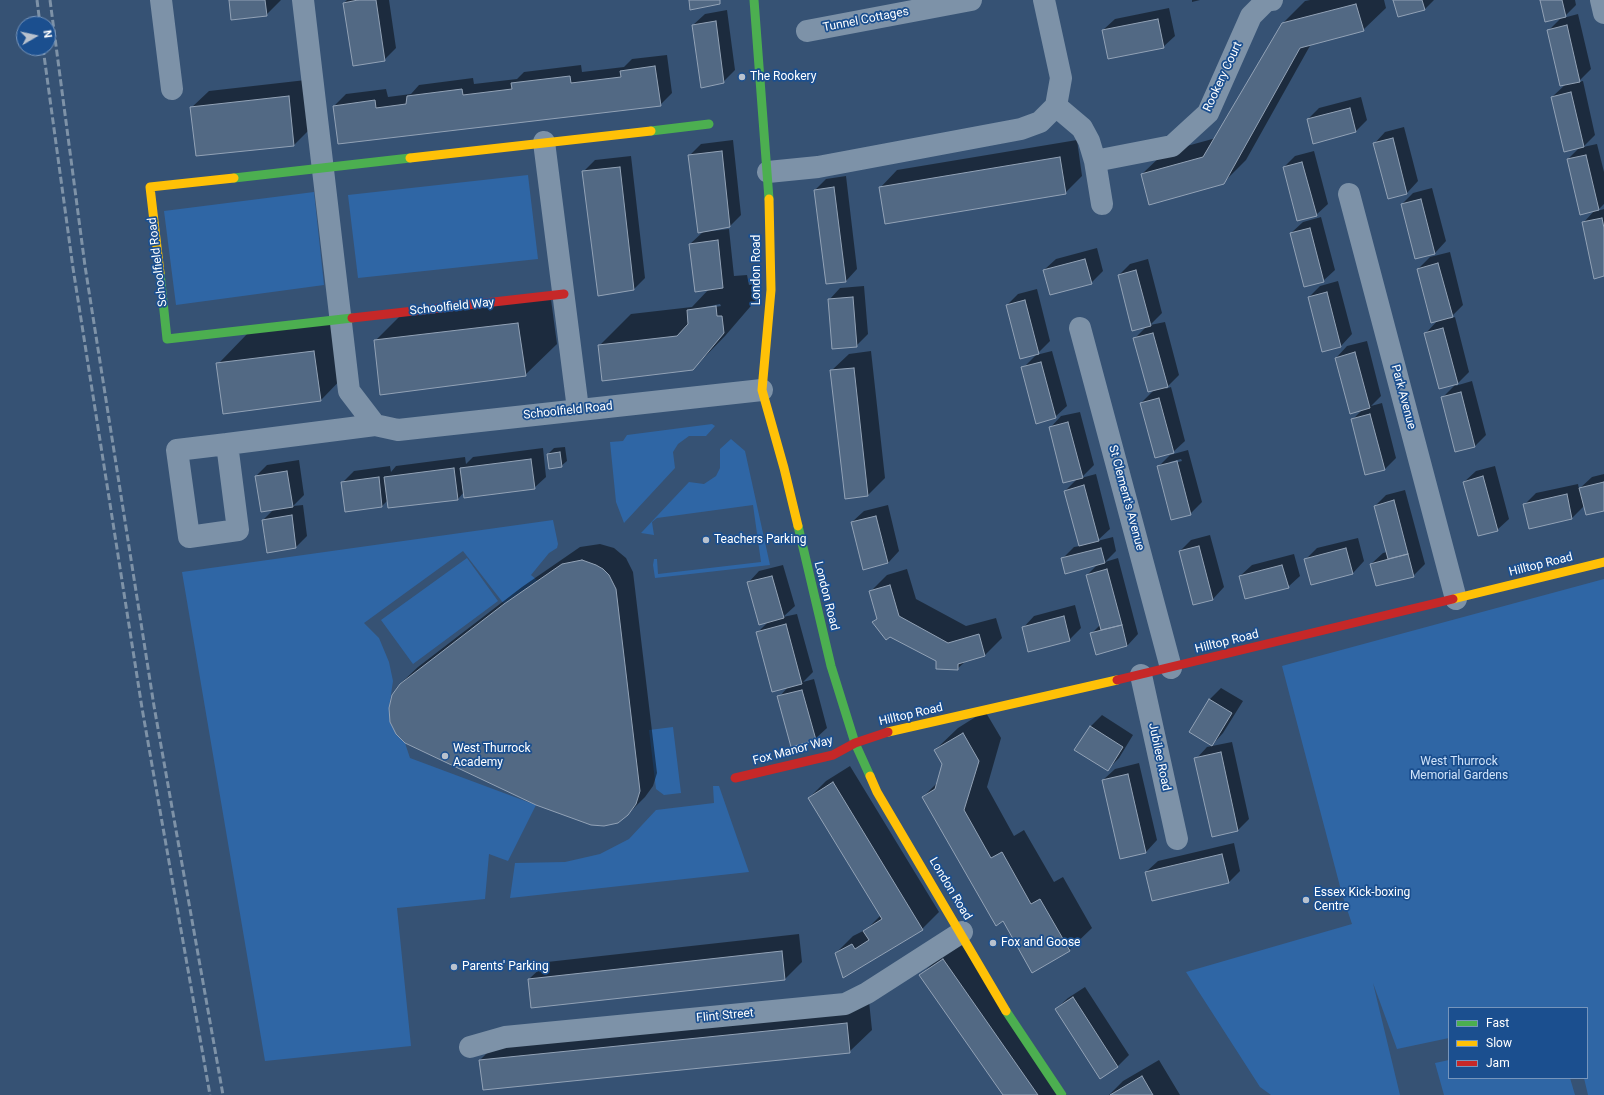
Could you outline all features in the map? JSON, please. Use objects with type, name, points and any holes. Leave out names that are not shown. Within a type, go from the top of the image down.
[{"type":"street","points":[[161,0],[172,89]]},
{"type":"street","points":[[303,0],[349,391],[375,425]]},
{"type":"street","name":"London Road","points":[[754,0],[768,172],[771,290],[762,390],[784,468],[831,666],[855,743],[877,792],[962,932],[1007,1012],[1062,1095]]},
{"type":"street","name":"Tunnel Cottages","points":[[807,31],[971,0]]},
{"type":"street","points":[[768,172],[818,167],[1021,129],[1040,122],[1056,106],[1061,78],[1044,0]]},
{"type":"street","name":"Rookery Court","points":[[1095,161],[1172,146],[1208,113],[1251,16],[1266,1],[1272,0]]},
{"type":"street","points":[[1601,0],[1604,13]]},
{"type":"street","points":[[1056,106],[1082,128],[1090,141],[1102,204]]},
{"type":"street","points":[[323,167],[709,124]]},
{"type":"street","points":[[544,142],[578,409]]},
{"type":"street","name":"Schoolfield Road","points":[[323,167],[150,187],[167,339],[340,319]]},
{"type":"street","name":"Park Avenue","points":[[1349,194],[1456,599]]},
{"type":"street","name":"Schoolfield Way","points":[[340,319],[564,294]]},
{"type":"street","name":"St Clement's Avenue","points":[[1080,328],[1171,668]]},
{"type":"street","name":"Schoolfield Road","points":[[227,444],[238,530],[188,537],[177,450],[375,425],[398,430],[578,409],[762,390]]},
{"type":"street","name":"Hilltop Road","points":[[855,743],[876,735],[1171,668],[1604,562]]},
{"type":"street","name":"Jubilee Road","points":[[1141,675],[1177,839]]},
{"type":"street","name":"Fox Manor Way","points":[[735,778],[833,755],[855,743]]},
{"type":"street","name":"Flint Street","points":[[470,1048],[505,1037],[845,1004],[868,993],[962,932]]},
{"type":"green space","points":[[528,175],[538,259],[358,278],[348,195]]},
{"type":"green space","points":[[314,192],[324,285],[176,305],[164,211]]},
{"type":"green space","points":[[712,424],[715,426],[706,436],[689,436],[678,444],[673,452],[675,468],[624,523],[616,502],[610,442],[623,441],[627,435]]},
{"type":"green space","points":[[731,439],[745,451],[770,565],[655,578],[653,565],[654,559],[657,559],[658,574],[761,562],[753,505],[657,518],[652,522],[654,535],[641,533],[689,482],[704,484],[716,476],[720,468],[720,449]]},
{"type":"green space","points":[[553,520],[558,544],[557,548],[549,553],[531,575],[538,581],[504,604],[463,551],[364,623],[379,638],[389,662],[393,681],[389,708],[390,721],[396,734],[405,743],[410,758],[536,805],[508,861],[489,854],[485,899],[397,908],[411,1046],[265,1061],[182,572]]},
{"type":"green space","points":[[467,558],[498,601],[413,664],[381,620]]},
{"type":"green space","name":"West Thurrock Memorial Gardens","points":[[1604,579],[1604,1095],[1588,1095],[1584,1079],[1588,1079],[1588,1007],[1448,1007],[1448,1038],[1397,1049],[1373,983],[1400,1095],[1271,1095],[1260,1087],[1186,972],[1352,924],[1342,894],[1282,666]]},
{"type":"green space","points":[[673,727],[681,793],[664,795],[656,789],[649,730]]},
{"type":"green space","points":[[713,786],[719,786],[749,872],[510,898],[515,863],[565,862],[600,854],[629,839],[656,810],[714,803]]},
{"type":"green space","points":[[1448,1060],[1448,1079],[1570,1079],[1575,1095],[1444,1095],[1435,1063]]},
{"type":"building","points":[[229,0],[265,0],[267,16],[231,20]]},
{"type":"building","points":[[358,0],[376,0],[385,61],[353,66],[343,3]]},
{"type":"building","points":[[689,0],[720,0],[720,4],[690,10]]},
{"type":"building","points":[[1393,0],[1422,0],[1425,10],[1398,17]]},
{"type":"building","points":[[1540,0],[1562,0],[1566,17],[1545,22]]},
{"type":"building","points":[[1356,4],[1364,31],[1300,48],[1224,184],[1149,205],[1141,174],[1203,157],[1282,23]]},
{"type":"building","points":[[1158,19],[1164,48],[1108,59],[1102,30]]},
{"type":"building","points":[[716,21],[724,83],[701,88],[692,25]]},
{"type":"building","points":[[1567,25],[1580,82],[1560,86],[1547,30]]},
{"type":"building","points":[[655,66],[661,106],[338,144],[333,106],[375,100],[376,108],[406,104],[407,96],[462,89],[463,95],[512,89],[511,83],[570,76],[571,83],[621,77],[620,71]]},
{"type":"building","points":[[1571,92],[1584,147],[1564,152],[1551,97]]},
{"type":"building","points":[[289,96],[294,146],[196,156],[190,107]]},
{"type":"building","points":[[1350,108],[1356,132],[1313,144],[1307,119]]},
{"type":"building","points":[[1393,138],[1407,194],[1388,199],[1373,143]]},
{"type":"building","points":[[722,151],[730,227],[698,233],[688,155]]},
{"type":"building","points":[[1586,155],[1599,210],[1580,215],[1567,159]]},
{"type":"building","points":[[1060,157],[1066,194],[885,224],[879,187]]},
{"type":"building","points":[[1302,162],[1317,216],[1297,221],[1283,167]]},
{"type":"building","points":[[620,167],[634,290],[598,296],[582,171]]},
{"type":"building","points":[[834,187],[846,282],[826,284],[814,190]]},
{"type":"building","points":[[1421,199],[1435,254],[1415,259],[1401,204]]},
{"type":"building","points":[[1602,218],[1604,228],[1604,276],[1594,279],[1582,222]]},
{"type":"building","points":[[1310,228],[1324,282],[1304,287],[1290,233]]},
{"type":"building","points":[[718,240],[723,288],[695,292],[689,244]]},
{"type":"building","points":[[1085,259],[1092,284],[1050,295],[1043,270]]},
{"type":"building","points":[[1438,263],[1453,317],[1431,323],[1417,269]]},
{"type":"building","points":[[1136,270],[1151,326],[1132,331],[1118,275]]},
{"type":"building","points":[[1327,292],[1341,347],[1322,352],[1308,297]]},
{"type":"building","points":[[853,297],[857,347],[832,349],[828,299]]},
{"type":"building","points":[[1025,300],[1039,354],[1020,359],[1006,305]]},
{"type":"building","points":[[716,306],[717,316],[722,316],[724,333],[693,370],[602,381],[598,345],[677,336],[688,324],[687,310]]},
{"type":"building","points":[[518,323],[526,376],[380,395],[374,340]]},
{"type":"building","points":[[1443,328],[1458,384],[1439,389],[1424,333]]},
{"type":"building","points":[[1153,333],[1168,387],[1148,392],[1133,338]]},
{"type":"building","points":[[314,351],[321,401],[223,414],[216,363]]},
{"type":"building","points":[[1355,352],[1370,408],[1350,414],[1335,358]]},
{"type":"building","points":[[1041,362],[1056,418],[1036,424],[1021,367]]},
{"type":"building","points":[[854,368],[868,496],[845,499],[830,370]]},
{"type":"building","points":[[1461,392],[1475,447],[1455,452],[1441,397]]},
{"type":"building","points":[[1159,398],[1174,453],[1155,458],[1140,403]]},
{"type":"building","points":[[1370,414],[1385,470],[1365,475],[1351,419]]},
{"type":"building","points":[[1068,422],[1083,478],[1063,483],[1049,427]]},
{"type":"building","points":[[560,452],[562,467],[549,469],[547,454]]},
{"type":"building","points":[[531,459],[535,489],[464,498],[460,468]]},
{"type":"building","points":[[1177,461],[1191,515],[1171,520],[1157,466]]},
{"type":"building","points":[[454,468],[458,500],[388,508],[384,477]]},
{"type":"building","points":[[287,471],[293,507],[261,512],[255,476]]},
{"type":"building","points":[[1483,476],[1498,531],[1478,536],[1463,482]]},
{"type":"building","points":[[379,477],[382,507],[345,512],[341,482]]},
{"type":"building","points":[[1604,482],[1604,511],[1586,515],[1579,488]]},
{"type":"building","points":[[1084,485],[1099,541],[1079,546],[1064,491]]},
{"type":"building","points":[[1567,494],[1572,519],[1529,529],[1523,504]]},
{"type":"building","points":[[1394,500],[1408,554],[1388,559],[1374,506]]},
{"type":"building","points":[[292,515],[296,548],[267,553],[262,520]]},
{"type":"building","points":[[876,516],[888,563],[863,570],[851,522]]},
{"type":"building","points":[[1199,546],[1213,600],[1193,605],[1179,551]]},
{"type":"building","points":[[1101,548],[1105,563],[1065,574],[1061,558]]},
{"type":"building","points":[[1346,548],[1353,574],[1311,585],[1304,559]]},
{"type":"building","points":[[1408,554],[1414,577],[1376,586],[1370,564]]},
{"type":"building","points":[[582,560],[603,569],[609,575],[616,589],[640,791],[636,804],[628,815],[618,823],[604,826],[591,825],[536,805],[405,743],[396,734],[390,722],[389,708],[392,695],[400,684],[504,604],[562,564]]},
{"type":"building","points":[[1282,565],[1289,588],[1245,599],[1239,576]]},
{"type":"building","points":[[1107,569],[1122,625],[1101,630],[1086,575]]},
{"type":"building","points":[[772,576],[784,618],[759,625],[747,582]]},
{"type":"building","points":[[890,585],[899,616],[948,643],[979,634],[985,656],[958,664],[958,670],[936,669],[936,661],[890,637],[886,640],[872,622],[877,619],[869,591]]},
{"type":"building","points":[[1064,616],[1070,641],[1028,652],[1022,627]]},
{"type":"building","points":[[786,624],[802,684],[772,692],[756,632]]},
{"type":"building","points":[[1122,625],[1127,646],[1096,655],[1090,633]]},
{"type":"building","points":[[802,690],[816,740],[791,747],[777,696]]},
{"type":"building","points":[[1209,699],[1232,713],[1212,746],[1189,732]]},
{"type":"building","points":[[1090,726],[1123,747],[1108,771],[1074,750]]},
{"type":"building","points":[[963,733],[979,761],[964,810],[991,858],[1002,852],[1031,904],[1040,899],[1070,951],[1032,973],[1003,921],[996,926],[922,797],[935,789],[942,764],[934,750]]},
{"type":"building","points":[[1221,752],[1238,831],[1212,837],[1194,758]]},
{"type":"building","points":[[1128,774],[1146,853],[1120,859],[1102,780]]},
{"type":"building","points":[[833,782],[923,930],[843,978],[835,953],[852,944],[855,949],[869,940],[863,931],[882,919],[808,798]]},
{"type":"building","points":[[1222,854],[1229,883],[1152,901],[1145,872]]},
{"type":"building","points":[[782,951],[785,980],[531,1008],[528,979]]},
{"type":"building","points":[[943,959],[1038,1095],[1003,1095],[919,975]]},
{"type":"building","points":[[1073,997],[1118,1067],[1100,1079],[1055,1009]]},
{"type":"building","points":[[847,1023],[850,1053],[483,1090],[479,1060]]},
{"type":"building","points":[[1142,1076],[1153,1095],[1110,1095]]},
{"type":"railway","points":[[37,0],[39,16]]},
{"type":"railway","points":[[50,0],[85,266],[154,706],[223,1095]]},
{"type":"railway","points":[[44,56],[73,268],[142,708],[210,1095]]},
{"type":"traffic: fast","points":[[754,0],[769,199]]},
{"type":"traffic: fast","points":[[651,131],[709,124]]},
{"type":"traffic: fast","points":[[234,178],[410,158]]},
{"type":"traffic: fast","points":[[160,273],[167,339],[352,318]]},
{"type":"traffic: fast","points":[[798,526],[831,666],[855,743],[870,776]]},
{"type":"traffic: fast","points":[[1006,1011],[1062,1095]]},
{"type":"traffic: slow","points":[[410,158],[651,131]]},
{"type":"traffic: slow","points":[[160,273],[150,187],[234,178]]},
{"type":"traffic: slow","points":[[769,199],[771,290],[762,390],[784,468],[798,526]]},
{"type":"traffic: slow","points":[[1453,599],[1604,562]]},
{"type":"traffic: slow","points":[[888,732],[1117,680]]},
{"type":"traffic: slow","points":[[870,776],[877,792],[1006,1011]]},
{"type":"traffic: jam","points":[[352,318],[564,294]]},
{"type":"traffic: jam","points":[[1117,680],[1453,599]]},
{"type":"traffic: jam","points":[[735,778],[833,755],[855,743],[888,732]]},
{"type":"place","name":"The Rookery","points":[[742,77]]},
{"type":"place","name":"Teachers Parking","points":[[706,540]]},
{"type":"place","name":"West Thurrock Academy","points":[[445,756]]},
{"type":"place","name":"Essex Kick-boxing Centre","points":[[1306,900]]},
{"type":"place","name":"Fox and Goose","points":[[993,943]]},
{"type":"place","name":"Parents' Parking","points":[[454,967]]}]
